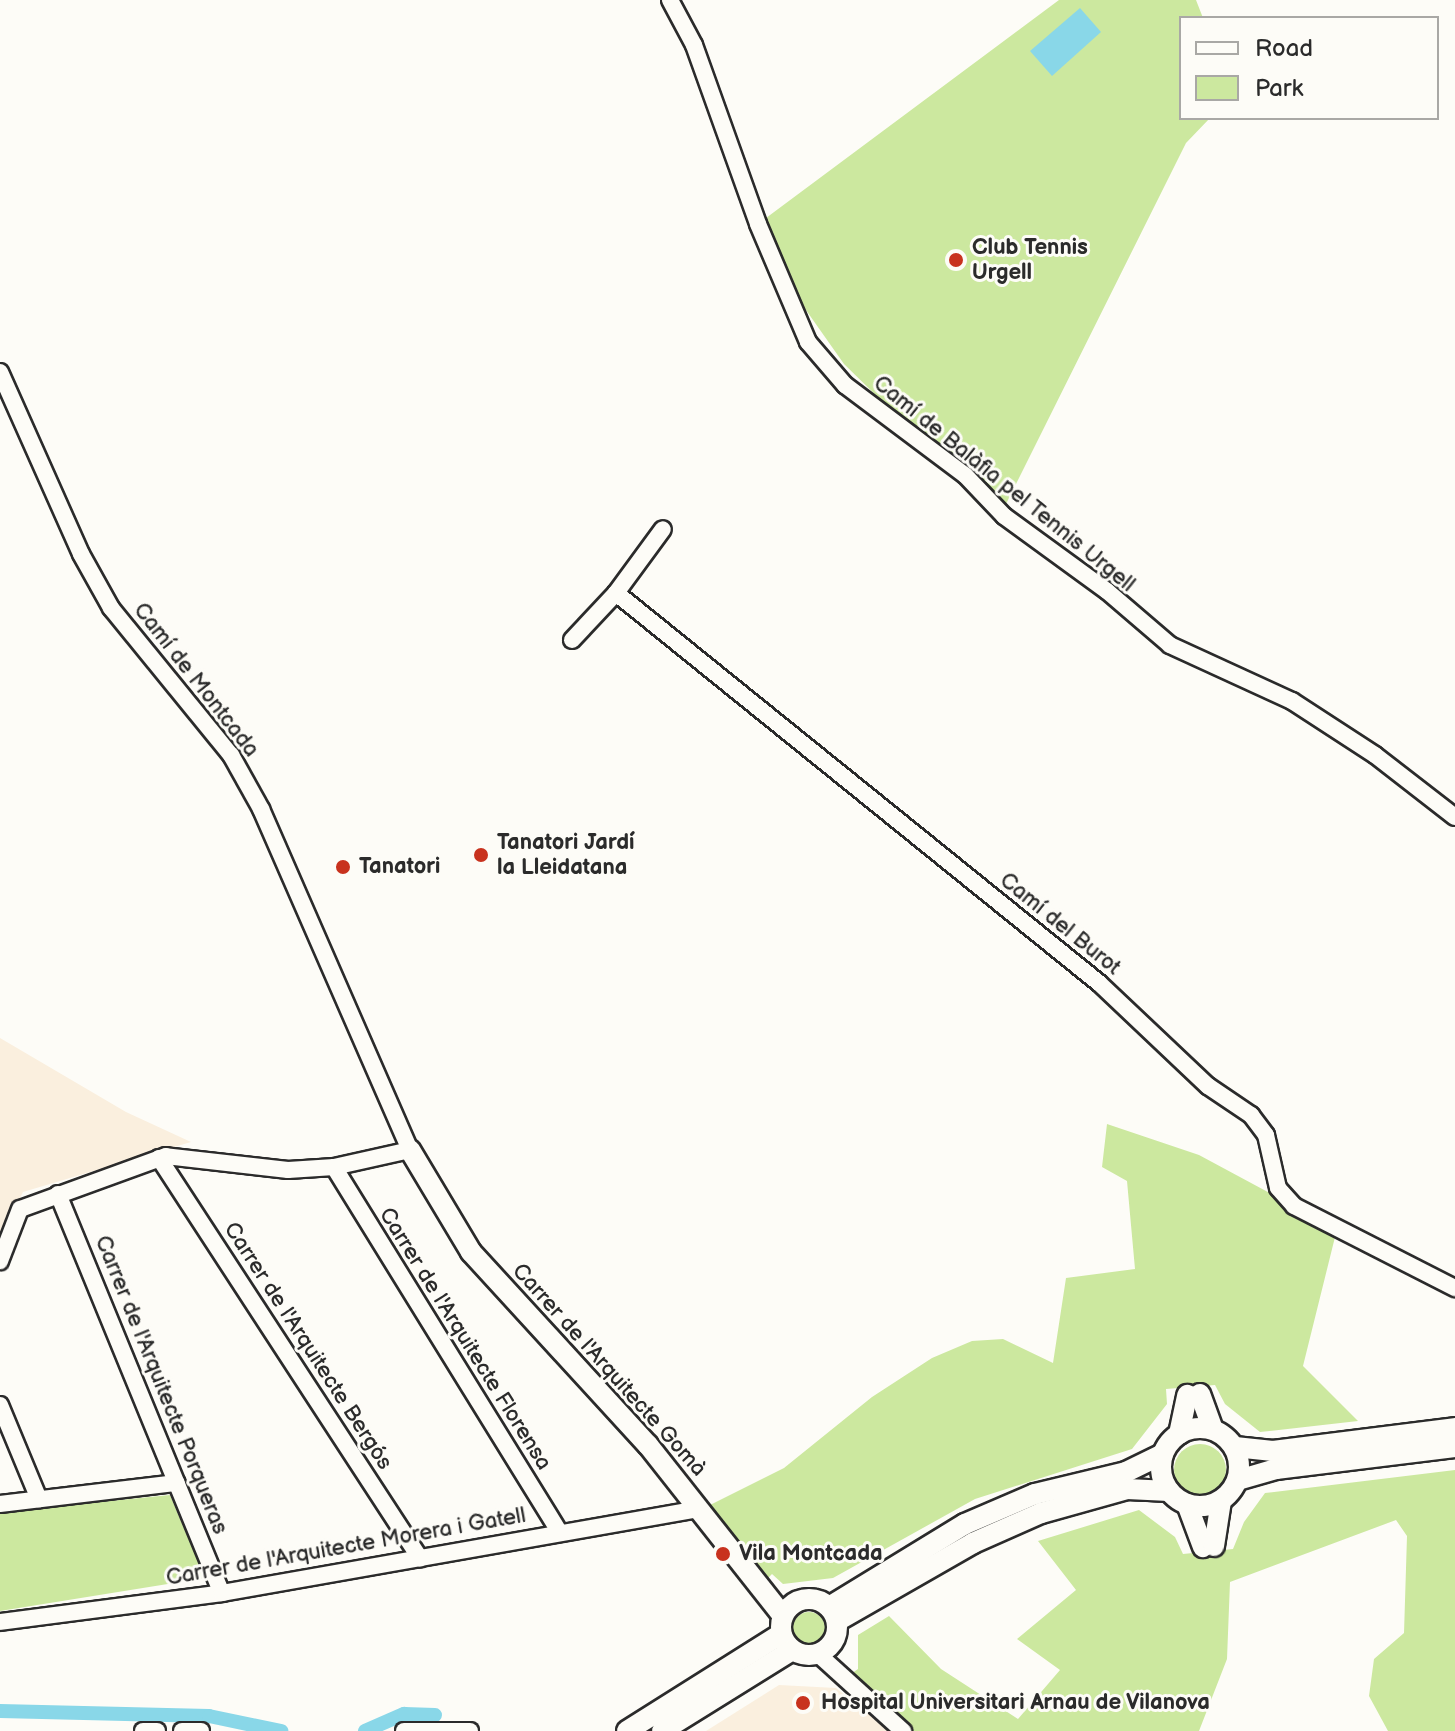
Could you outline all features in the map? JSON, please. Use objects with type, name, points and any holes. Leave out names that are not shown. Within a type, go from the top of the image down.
[{"type":"street","name":"Camí de Balàfia pel Tennis Urgell","points":[[670,0],[694,45],[758,224],[808,342],[845,385],[965,475],[1004,516],[1107,591],[1170,645],[1292,701],[1375,755],[1455,817]]},
{"type":"street","name":"Camí de Montcada","points":[[0,372],[81,554],[111,608],[231,755],[261,809],[410,1150]]},
{"type":"street","points":[[572,640],[616,593],[663,529]]},
{"type":"street","name":"Camí del Burot","points":[[616,593],[1099,983],[1208,1086],[1251,1115],[1266,1135],[1278,1188],[1294,1206],[1455,1288]]},
{"type":"street","points":[[0,1261],[20,1209],[159,1158],[186,1156],[288,1170],[334,1167],[410,1150]]},
{"type":"street","name":"Carrer de l'Arquitecte Gomà","points":[[410,1150],[471,1252],[699,1509],[785,1633]]},
{"type":"street","name":"Carrer de l'Arquitecte Bergós","points":[[159,1158],[420,1558]]},
{"type":"street","name":"Carrer de l'Arquitecte Florensa","points":[[334,1167],[560,1533]]},
{"type":"street","name":"Carrer de l'Arquitecte Porqueras","points":[[58,1194],[222,1593]]},
{"type":"street","points":[[833,1614],[965,1524],[1035,1494],[1126,1472],[1163,1454],[1179,1434],[1194,1395],[1213,1430],[1235,1447],[1273,1451],[1455,1428]]},
{"type":"street","points":[[0,1405],[39,1499]]},
{"type":"street","points":[[1179,1434],[1213,1430]]},
{"type":"street","points":[[1235,1447],[1238,1480]]},
{"type":"street","points":[[1163,1454],[1161,1473],[1169,1491],[1187,1504],[1208,1546],[1221,1501],[1238,1480],[1276,1469],[1455,1447]]},
{"type":"street","points":[[0,1504],[177,1483]]},
{"type":"street","points":[[833,1614],[973,1543],[1041,1513],[1127,1489],[1169,1491]]},
{"type":"street","points":[[1187,1504],[1221,1501]]},
{"type":"street","name":"Carrer de l'Arquitecte Morera i Gatell","points":[[0,1622],[222,1593],[699,1509]]},
{"type":"street","points":[[662,1731],[785,1633],[800,1600],[815,1599],[833,1614],[835,1639],[818,1654]]},
{"type":"street","points":[[785,1633],[818,1654],[903,1731]]},
{"type":"street","points":[[627,1731],[785,1633]]},
{"type":"street","points":[[143,1731],[157,1731]]},
{"type":"street","points":[[182,1731],[201,1731]]},
{"type":"street","points":[[404,1731],[470,1731]]},
{"type":"shaded area","points":[[0,1038],[126,1112],[191,1142],[23,1192],[0,1238]]},
{"type":"shaded area","name":"Hospital Universitari Arnau de Vilanova","points":[[779,1685],[836,1688],[890,1731],[706,1731]]},
{"type":"green space","name":"Club Tennis Urgell","points":[[1059,0],[1196,0],[1202,16],[1179,16],[1179,120],[1208,120],[1186,143],[1006,504],[891,410],[844,364],[801,303],[766,218]]},
{"type":"green space","points":[[1107,1124],[1199,1155],[1337,1229],[1303,1366],[1358,1421],[1260,1432],[1225,1404],[1215,1385],[1166,1389],[1167,1404],[1132,1449],[975,1499],[833,1578],[783,1584],[772,1574],[765,1581],[706,1507],[784,1468],[872,1397],[932,1358],[972,1341],[1003,1339],[1053,1363],[1066,1278],[1135,1269],[1127,1181],[1102,1167]]},
{"type":"green space","points":[[1200,1444],[1219,1451],[1226,1470],[1219,1489],[1200,1496],[1181,1489],[1174,1470],[1181,1451]]},
{"type":"green space","points":[[1455,1470],[1455,1731],[1388,1731],[1369,1696],[1374,1659],[1404,1633],[1407,1536],[1396,1520],[1230,1582],[1227,1659],[1199,1731],[912,1731],[848,1676],[858,1669],[858,1635],[889,1616],[941,1669],[1018,1719],[1060,1670],[1017,1639],[1076,1590],[1038,1541],[1139,1510],[1175,1537],[1183,1554],[1233,1549],[1244,1522],[1265,1493]]},
{"type":"green space","points":[[170,1495],[205,1578],[0,1611],[0,1512]]},
{"type":"green space","points":[[809,1612],[821,1616],[825,1628],[821,1640],[809,1644],[797,1640],[793,1628],[797,1616]]},
{"type":"water","points":[[1080,8],[1101,32],[1052,76],[1030,51]]},
{"type":"waterway","points":[[0,1711],[209,1716],[281,1731]]},
{"type":"waterway","points":[[365,1731],[404,1714],[435,1715]]},
{"type":"place","name":"Club Tennis Urgell","points":[[956,260]]},
{"type":"place","name":"Tanatori Jardí la Lleidatana","points":[[481,855]]},
{"type":"place","name":"Tanatori","points":[[343,867]]},
{"type":"place","name":"Vila Montcada","points":[[723,1554]]},
{"type":"place","name":"Hospital Universitari Arnau de Vilanova","points":[[803,1703]]}]
